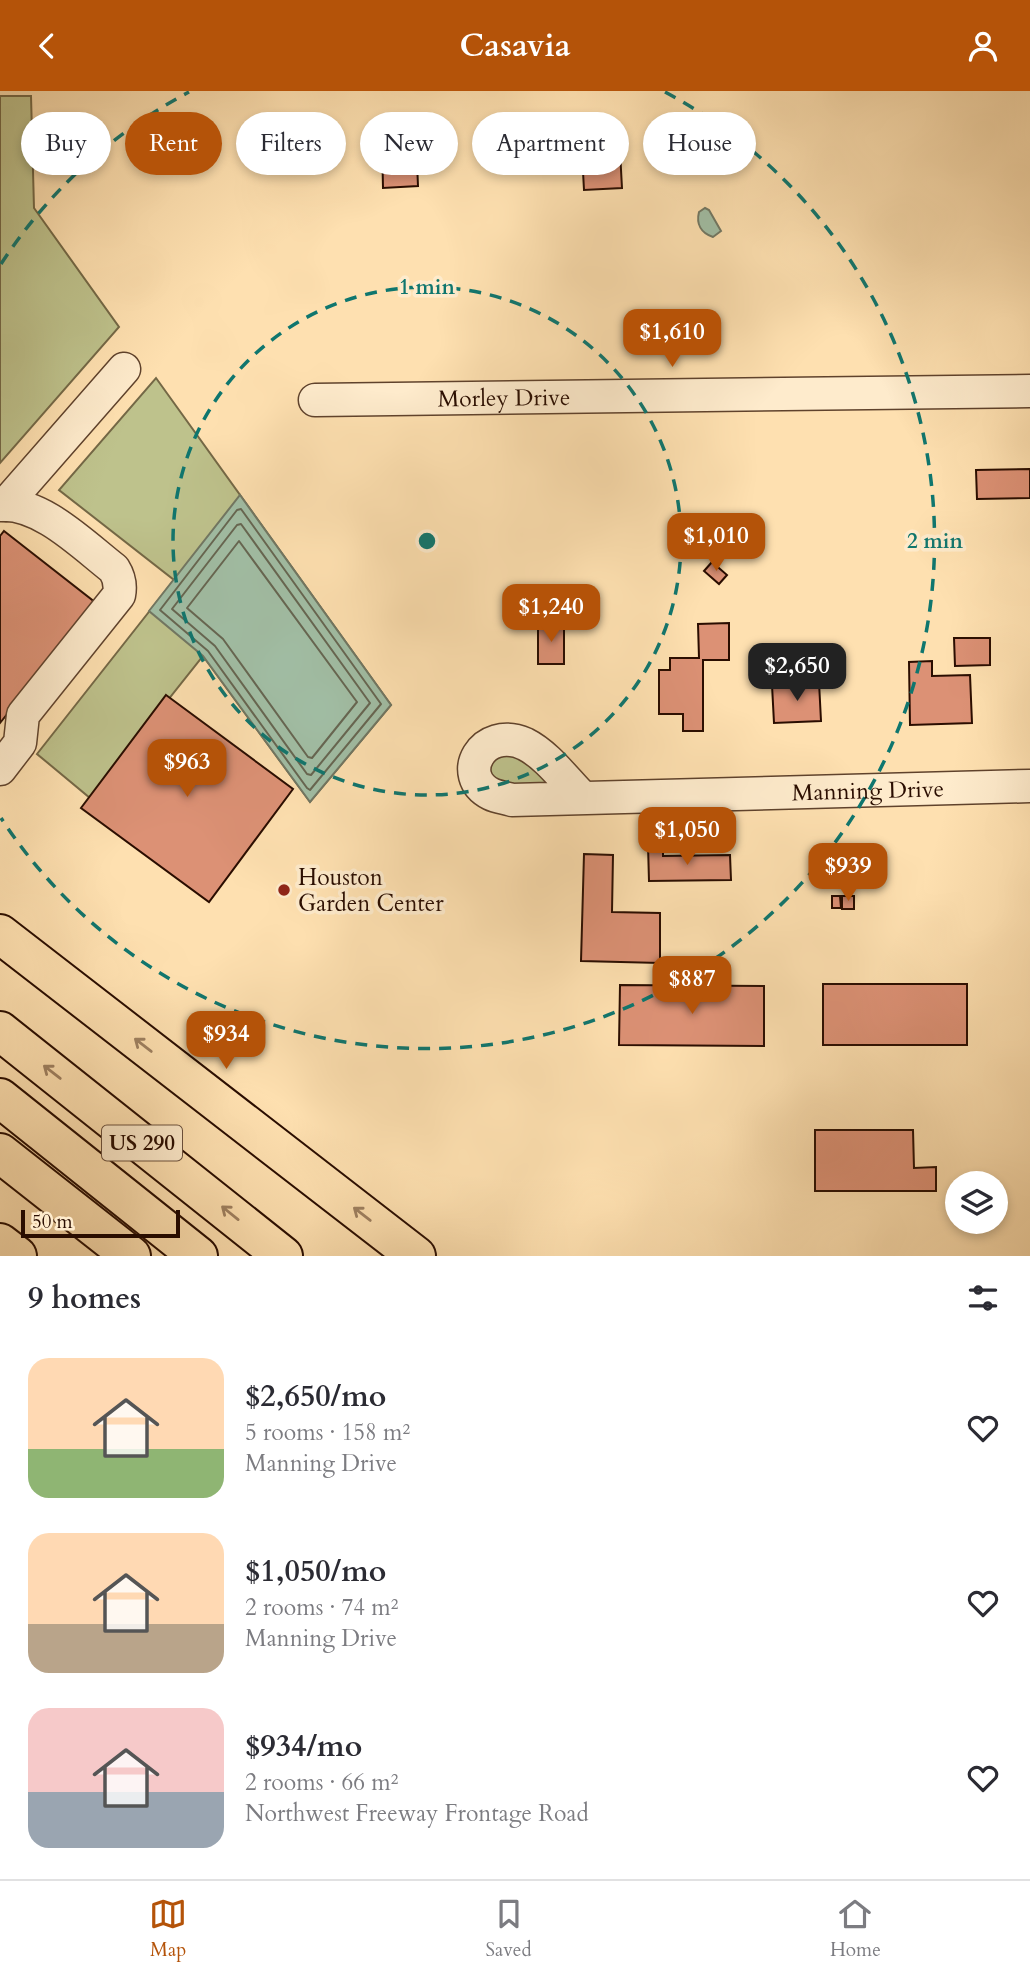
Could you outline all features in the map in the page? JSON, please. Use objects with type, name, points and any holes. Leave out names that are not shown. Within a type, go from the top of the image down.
[{"type":"main road","points":[[0,934],[416,1256]]},
{"type":"main road","name":"US 290","points":[[0,1031],[284,1256]]},
{"type":"main road","points":[[0,1098],[198,1256]]},
{"type":"main road","points":[[0,1153],[131,1256]]},
{"type":"main road","points":[[0,1243],[17,1256]]},
{"type":"street","points":[[2,505],[124,369]]},
{"type":"street","name":"Morley Drive","points":[[315,400],[1030,391]]},
{"type":"street","points":[[0,769],[20,743],[23,715],[119,595],[121,588],[114,569],[52,522],[30,509],[2,505]]},
{"type":"street","name":"Manning Drive","points":[[582,797],[1030,786]]},
{"type":"shaded area","points":[[0,96],[31,96],[31,112],[21,112],[21,175],[33,175],[34,208],[119,327],[0,463]]},
{"type":"shaded area","points":[[156,378],[391,705],[310,802],[203,656],[90,798],[37,754],[174,580],[59,490]]},
{"type":"shaded area","points":[[492,752],[520,753],[551,786],[513,790],[485,775]]},
{"type":"water","points":[[705,208],[709,210],[721,231],[713,237],[705,233],[699,224],[699,212]]},
{"type":"water","points":[[240,495],[391,705],[310,802],[203,656],[149,611]]},
{"type":"building","points":[[383,175],[418,175],[418,186],[383,188]]},
{"type":"building","points":[[583,175],[621,175],[622,188],[584,190]]},
{"type":"building","points":[[1030,469],[1030,498],[977,499],[976,470]]},
{"type":"building","points":[[4,531],[96,603],[0,723],[0,536]]},
{"type":"building","points":[[712,562],[727,575],[719,584],[704,571]]},
{"type":"building","points":[[729,623],[729,660],[703,660],[703,731],[683,731],[683,714],[659,714],[659,670],[670,670],[670,658],[699,658],[698,624]]},
{"type":"building","points":[[538,624],[564,624],[564,664],[538,664]]},
{"type":"building","points":[[954,638],[990,638],[990,665],[955,666]]},
{"type":"building","points":[[932,661],[932,676],[970,675],[972,723],[910,725],[909,662]]},
{"type":"building","points":[[819,682],[821,721],[774,723],[772,685]]},
{"type":"building","points":[[166,695],[293,789],[209,902],[81,808]]},
{"type":"building","points":[[648,845],[663,845],[663,856],[730,855],[731,880],[649,881]]},
{"type":"building","points":[[584,854],[613,855],[612,912],[660,913],[660,963],[581,961]]},
{"type":"building","points":[[832,896],[840,896],[841,908],[832,908]]},
{"type":"building","points":[[842,896],[854,896],[854,909],[842,909]]},
{"type":"building","points":[[823,984],[967,984],[967,1045],[823,1045]]},
{"type":"building","points":[[620,985],[764,986],[764,1046],[619,1045]]},
{"type":"building","points":[[815,1130],[913,1130],[914,1168],[936,1167],[936,1191],[815,1191]]},
{"type":"place","name":"Houston Garden Center","points":[[284,890]]}]
